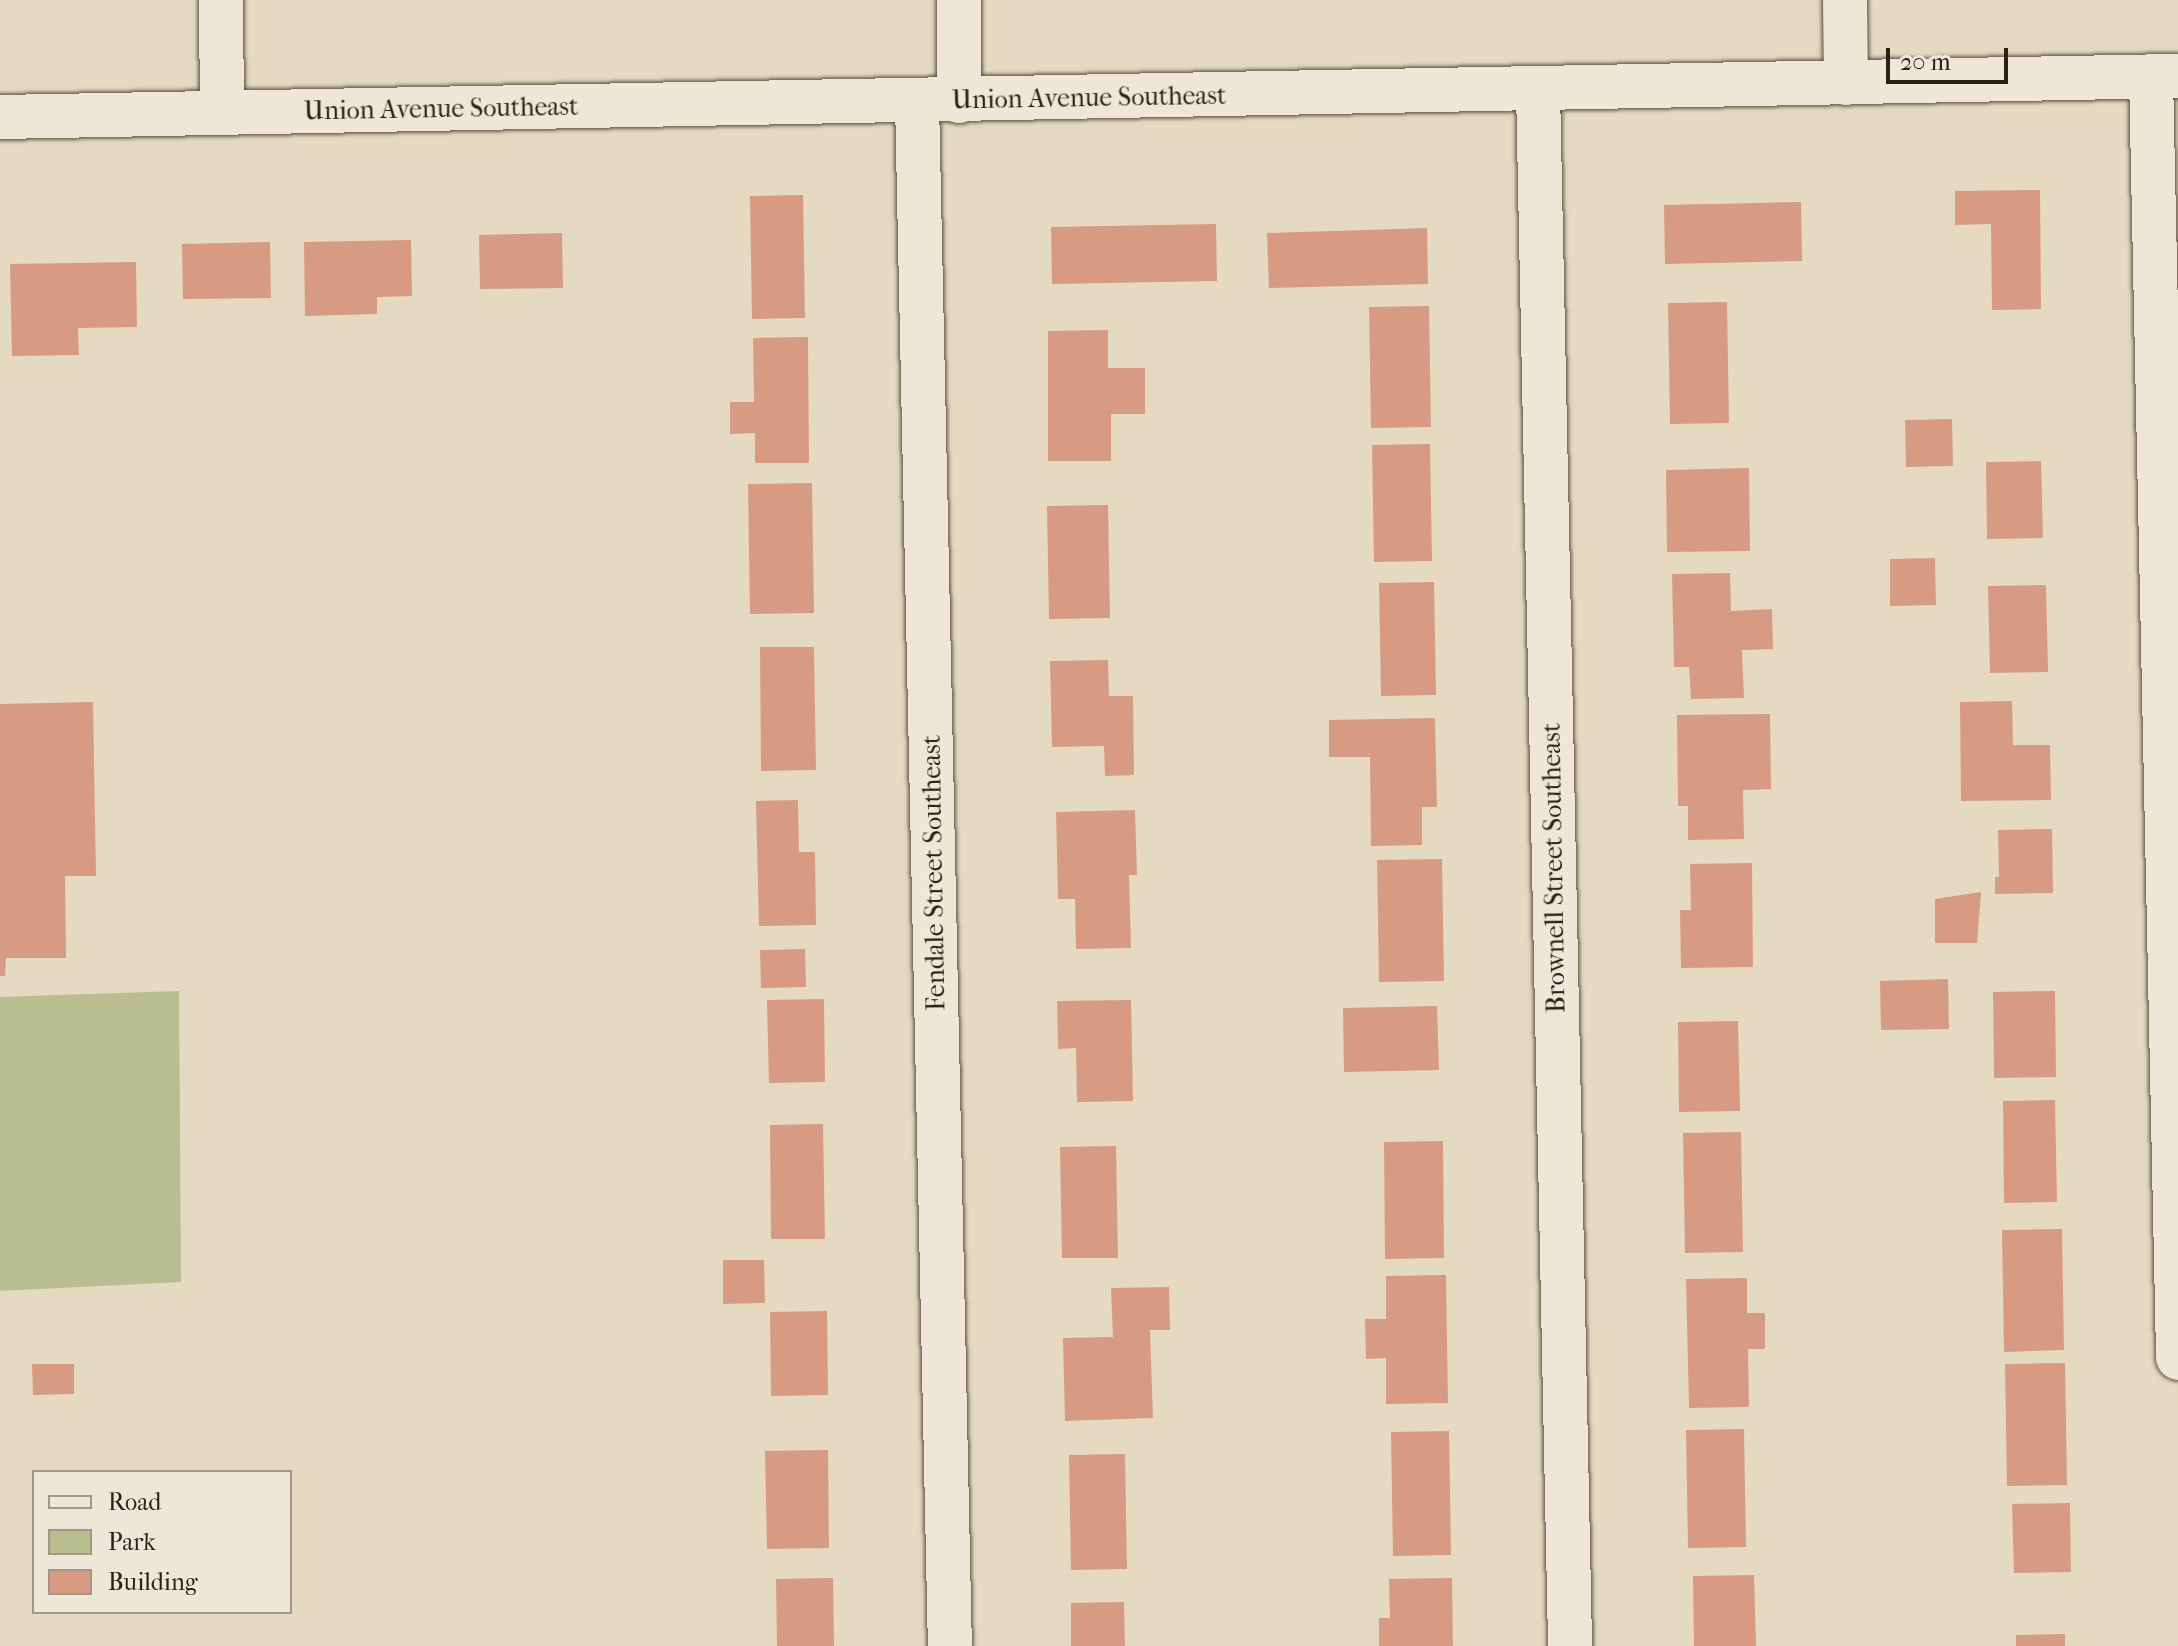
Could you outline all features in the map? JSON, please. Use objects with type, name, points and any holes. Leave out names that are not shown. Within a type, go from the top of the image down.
[{"type":"street","points":[[221,0],[222,112]]},
{"type":"street","name":"Fendale Street Southeast","points":[[950,1646],[938,101],[959,0]]},
{"type":"street","points":[[1845,0],[1846,83]]},
{"type":"street","points":[[2164,76],[2178,1358]]},
{"type":"street","name":"Union Avenue Southeast","points":[[0,117],[2164,76]]},
{"type":"street","name":"Brownell Street Southeast","points":[[1538,89],[1570,1646]]},
{"type":"green space","points":[[179,991],[181,1282],[0,1291],[0,997]]},
{"type":"building","points":[[2040,190],[2041,309],[1992,310],[1991,224],[1955,225],[1955,191]]},
{"type":"building","points":[[803,195],[805,318],[752,319],[750,196]]},
{"type":"building","points":[[1801,202],[1802,261],[1665,264],[1664,205]]},
{"type":"building","points":[[1216,224],[1217,281],[1052,284],[1051,227]]},
{"type":"building","points":[[1427,228],[1428,284],[1269,288],[1267,233]]},
{"type":"building","points":[[562,233],[563,288],[480,289],[479,235]]},
{"type":"building","points":[[411,240],[412,296],[377,297],[377,314],[305,316],[304,242]]},
{"type":"building","points":[[270,242],[271,298],[183,299],[182,244]]},
{"type":"building","points":[[136,262],[137,327],[78,328],[79,355],[12,356],[10,264]]},
{"type":"building","points":[[1727,302],[1729,423],[1670,424],[1668,303]]},
{"type":"building","points":[[1429,306],[1431,427],[1371,428],[1369,307]]},
{"type":"building","points":[[1108,330],[1108,368],[1145,368],[1145,414],[1111,414],[1111,461],[1048,461],[1048,331]]},
{"type":"building","points":[[808,337],[809,463],[755,463],[755,433],[730,434],[730,402],[754,402],[753,338]]},
{"type":"building","points":[[1952,419],[1953,466],[1906,467],[1905,420]]},
{"type":"building","points":[[1430,444],[1432,561],[1374,562],[1372,445]]},
{"type":"building","points":[[2041,461],[2043,538],[1987,539],[1986,462]]},
{"type":"building","points":[[1749,468],[1750,551],[1667,552],[1666,470]]},
{"type":"building","points":[[812,483],[814,613],[750,614],[748,484]]},
{"type":"building","points":[[1108,505],[1110,618],[1049,619],[1047,506]]},
{"type":"building","points":[[1935,558],[1936,605],[1890,606],[1890,559]]},
{"type":"building","points":[[1730,573],[1731,611],[1772,609],[1773,649],[1742,650],[1744,698],[1691,699],[1689,667],[1674,667],[1672,574]]},
{"type":"building","points":[[1434,582],[1436,695],[1381,696],[1379,583]]},
{"type":"building","points":[[2046,585],[2048,672],[1990,673],[1988,586]]},
{"type":"building","points":[[760,647],[814,647],[816,770],[761,771]]},
{"type":"building","points":[[1108,660],[1109,696],[1133,696],[1134,775],[1105,776],[1104,746],[1052,747],[1050,661]]},
{"type":"building","points":[[2012,701],[2013,745],[2050,745],[2051,800],[1961,801],[1960,702]]},
{"type":"building","points":[[93,702],[96,876],[65,876],[66,958],[6,958],[5,976],[0,976],[0,704]]},
{"type":"building","points":[[1770,714],[1771,789],[1743,790],[1744,839],[1688,840],[1688,806],[1678,806],[1677,715]]},
{"type":"building","points":[[1435,718],[1437,807],[1422,807],[1422,845],[1371,846],[1370,757],[1329,757],[1329,720]]},
{"type":"building","points":[[798,800],[799,852],[815,852],[816,925],[759,926],[756,801]]},
{"type":"building","points":[[1135,810],[1137,875],[1129,875],[1131,948],[1076,949],[1075,899],[1058,899],[1056,812]]},
{"type":"building","points":[[2052,829],[2053,893],[1995,894],[1995,877],[1999,877],[1998,830]]},
{"type":"building","points":[[1442,859],[1444,981],[1379,982],[1377,860]]},
{"type":"building","points":[[1752,863],[1753,967],[1681,968],[1680,910],[1691,910],[1690,864]]},
{"type":"building","points":[[1981,892],[1977,943],[1935,943],[1935,899]]},
{"type":"building","points":[[805,949],[806,987],[761,988],[760,950]]},
{"type":"building","points":[[1948,979],[1949,1029],[1881,1030],[1880,981]]},
{"type":"building","points":[[2055,991],[2056,1077],[1994,1078],[1993,992]]},
{"type":"building","points":[[824,999],[825,1082],[769,1083],[767,1000]]},
{"type":"building","points":[[1131,1000],[1133,1101],[1077,1102],[1076,1048],[1058,1049],[1057,1001]]},
{"type":"building","points":[[1437,1006],[1439,1070],[1344,1072],[1343,1008]]},
{"type":"building","points":[[1738,1021],[1740,1111],[1679,1112],[1678,1022]]},
{"type":"building","points":[[2055,1100],[2057,1202],[2004,1203],[2003,1101]]},
{"type":"building","points":[[823,1124],[825,1239],[771,1239],[770,1125]]},
{"type":"building","points":[[1741,1132],[1743,1252],[1685,1253],[1683,1133]]},
{"type":"building","points":[[1443,1141],[1444,1258],[1385,1259],[1384,1142]]},
{"type":"building","points":[[1116,1146],[1118,1258],[1062,1258],[1060,1147]]},
{"type":"building","points":[[2062,1229],[2064,1350],[2004,1352],[2002,1230]]},
{"type":"building","points":[[723,1260],[764,1260],[765,1303],[723,1304]]},
{"type":"building","points":[[1446,1275],[1448,1403],[1386,1404],[1386,1358],[1366,1359],[1365,1319],[1386,1319],[1386,1276]]},
{"type":"building","points":[[1747,1278],[1747,1313],[1765,1313],[1765,1349],[1748,1349],[1749,1407],[1689,1408],[1686,1279]]},
{"type":"building","points":[[1169,1287],[1170,1330],[1150,1330],[1153,1418],[1065,1421],[1063,1338],[1113,1337],[1111,1288]]},
{"type":"building","points":[[827,1311],[828,1395],[771,1396],[770,1312]]},
{"type":"building","points":[[2065,1363],[2067,1485],[2007,1486],[2005,1364]]},
{"type":"building","points":[[32,1364],[74,1364],[74,1394],[33,1395]]},
{"type":"building","points":[[1744,1429],[1746,1547],[1688,1548],[1686,1430]]},
{"type":"building","points":[[1449,1431],[1451,1555],[1393,1556],[1391,1432]]},
{"type":"building","points":[[828,1450],[829,1548],[767,1549],[765,1451]]},
{"type":"building","points":[[1125,1454],[1127,1569],[1071,1570],[1069,1455]]},
{"type":"building","points":[[2070,1503],[2071,1572],[2014,1573],[2012,1504]]},
{"type":"building","points":[[1754,1575],[1756,1646],[1694,1646],[1693,1576]]},
{"type":"building","points":[[833,1578],[834,1646],[777,1646],[776,1579]]},
{"type":"building","points":[[1452,1578],[1453,1646],[1379,1646],[1379,1618],[1390,1618],[1389,1579]]},
{"type":"building","points":[[1124,1602],[1125,1646],[1071,1646],[1071,1603]]},
{"type":"building","points":[[2065,1634],[2065,1646],[2016,1646],[2016,1635]]}]
